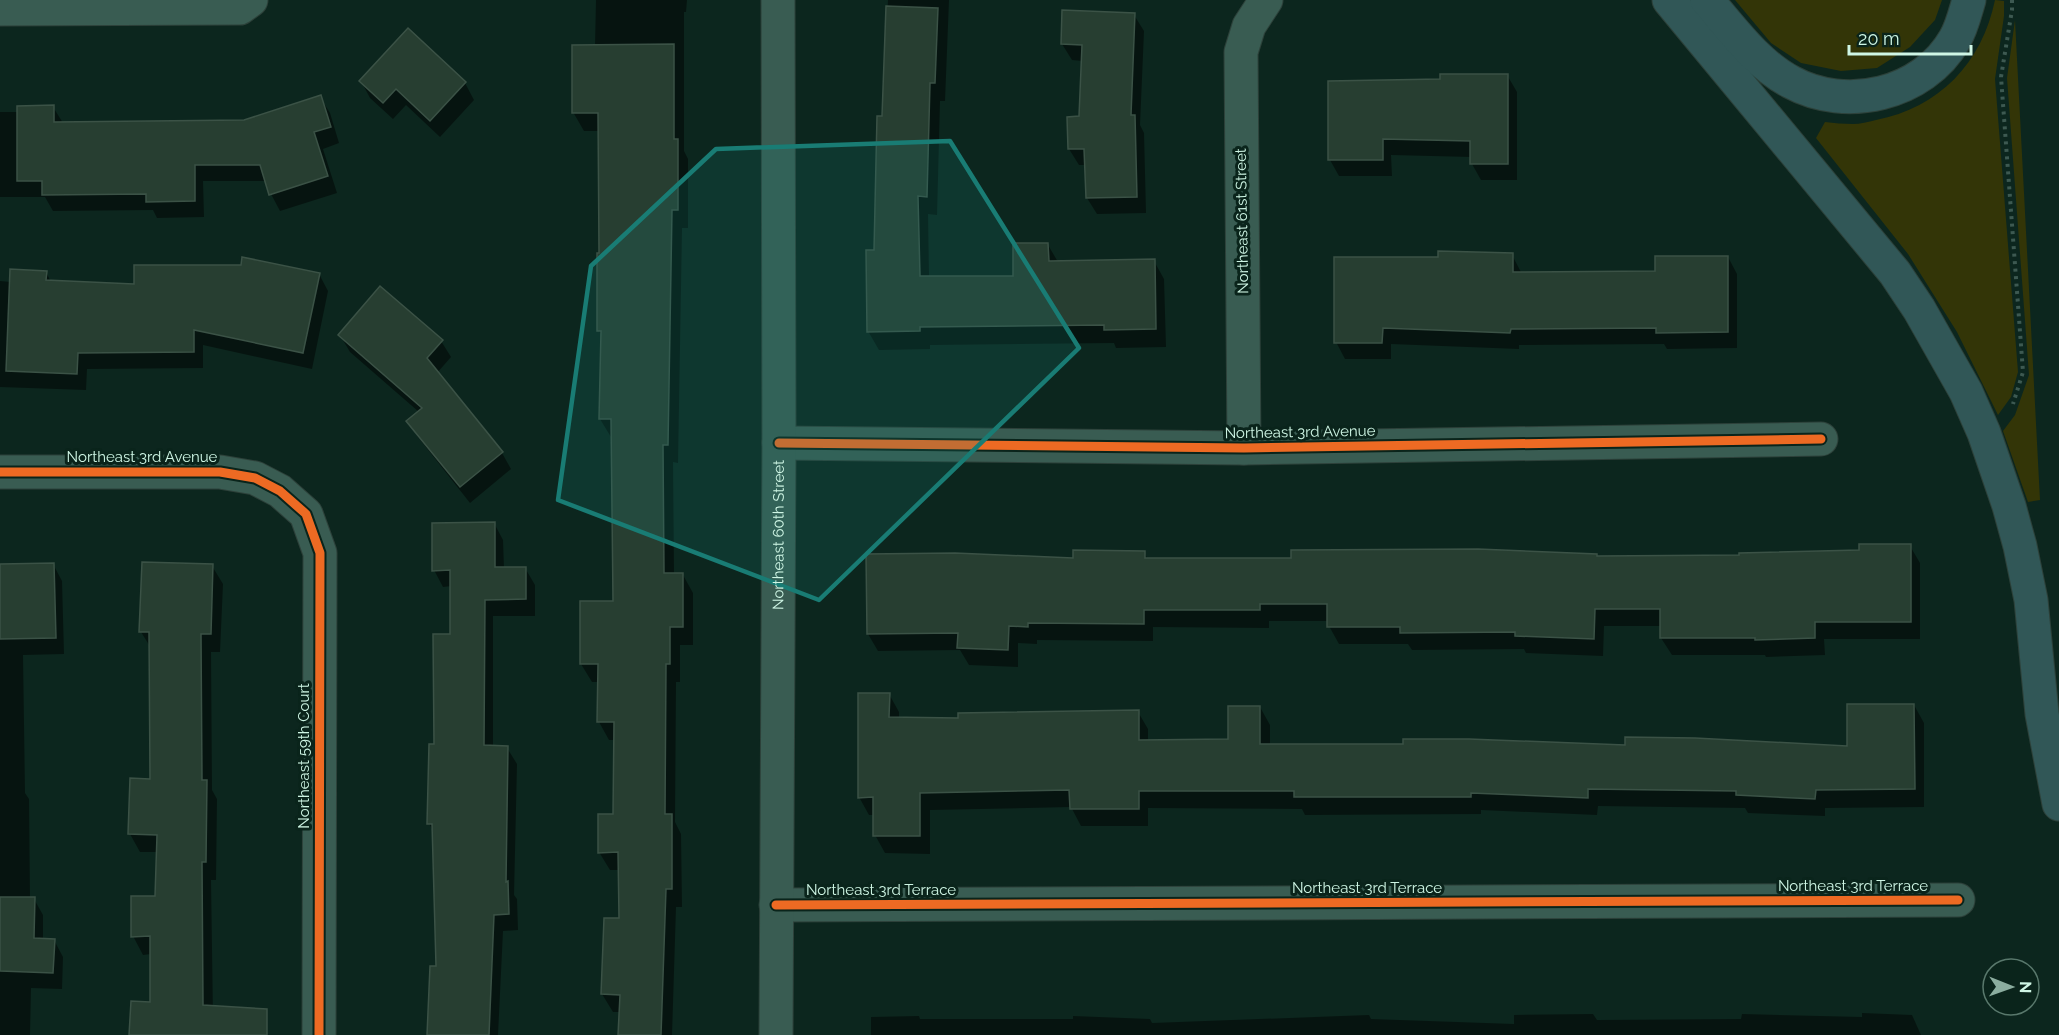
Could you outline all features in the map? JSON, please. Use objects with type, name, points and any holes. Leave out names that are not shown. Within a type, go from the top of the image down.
[{"type":"highway","points":[[1669,0],[1895,273],[1919,309],[1966,392],[1984,432],[2020,546],[2031,600],[2042,714],[2059,804]]},
{"type":"highway","points":[[1707,0],[1738,37],[1773,71],[1809,90],[1846,98],[1866,97],[1886,92],[1926,71],[1942,57],[1955,39],[1963,21],[1968,0]]},
{"type":"street","points":[[0,9],[240,8],[251,0]]},
{"type":"street","name":"Northeast 60th Street","points":[[776,1035],[779,443],[778,0]]},
{"type":"street","name":"Northeast 61st Street","points":[[1244,448],[1241,52],[1249,26],[1266,0]]},
{"type":"street","name":"Northeast 3rd Avenue","points":[[779,443],[1244,448],[1821,439]]},
{"type":"street","name":"Northeast 3rd Avenue","points":[[0,472],[220,471],[255,478],[280,491]]},
{"type":"street","name":"Northeast 59th Court","points":[[280,491],[306,514],[320,553],[319,1035]]},
{"type":"street","name":"Northeast 3rd Terrace","points":[[776,906],[1958,900]]},
{"type":"path","points":[[2011,408],[2016,399],[2023,372],[2001,77],[2012,0]]},
{"type":"highlighted area","points":[[950,141],[1079,348],[819,600],[558,500],[591,266],[716,149]]},
{"type":"shaded area","points":[[1735,0],[1942,0],[1935,20],[1910,47],[1877,68],[1841,71],[1801,63],[1771,43]]},
{"type":"shaded area","points":[[1995,0],[2004,1],[1995,79],[2018,372],[2011,397],[1998,415],[1957,332],[1908,254],[1816,138],[1825,122],[1856,124],[1876,120],[1899,114],[1938,93],[1954,79],[1980,44]]},
{"type":"shaded area","points":[[2015,20],[2040,500],[2028,502],[2003,431],[2015,415],[2029,375],[2007,78]]},
{"type":"building","points":[[886,6],[938,8],[935,83],[930,83],[927,197],[918,196],[920,276],[1013,276],[1013,243],[1048,243],[1049,261],[1155,259],[1156,329],[1104,330],[1104,325],[920,327],[920,331],[867,332],[866,250],[874,250],[877,116],[882,116]]},
{"type":"building","points":[[1062,10],[1135,13],[1131,115],[1135,115],[1137,197],[1086,198],[1084,149],[1068,149],[1067,117],[1079,116],[1082,45],[1061,44]]},
{"type":"building","points":[[408,28],[466,82],[430,121],[396,89],[383,103],[359,81]]},
{"type":"building","points":[[674,44],[674,139],[678,139],[678,210],[672,210],[668,445],[663,445],[664,573],[683,573],[683,627],[670,627],[670,664],[666,664],[665,814],[672,814],[672,889],[666,889],[661,1035],[618,1035],[620,995],[601,994],[604,918],[619,918],[618,852],[598,853],[598,814],[613,814],[614,722],[597,722],[598,664],[580,664],[580,601],[613,601],[611,419],[599,419],[601,331],[597,331],[598,113],[572,113],[572,45]]},
{"type":"building","points":[[1440,74],[1508,74],[1508,164],[1470,164],[1470,141],[1383,139],[1383,160],[1328,160],[1328,81],[1440,79]]},
{"type":"building","points":[[321,95],[331,127],[314,132],[328,176],[269,195],[260,165],[195,165],[195,201],[146,202],[146,194],[42,195],[42,181],[17,181],[17,106],[54,105],[54,122],[244,120]]},
{"type":"building","points":[[1438,251],[1513,253],[1513,272],[1655,271],[1655,256],[1728,256],[1728,332],[1656,333],[1656,328],[1511,329],[1510,333],[1383,328],[1382,343],[1334,343],[1334,257],[1438,257]]},
{"type":"building","points":[[242,257],[320,273],[303,353],[194,330],[194,352],[78,353],[77,374],[6,371],[10,269],[47,271],[46,280],[134,284],[134,265],[241,265]]},
{"type":"building","points":[[380,286],[443,340],[427,358],[503,452],[460,487],[406,421],[422,408],[338,335]]},
{"type":"building","points":[[495,522],[495,567],[526,567],[526,599],[485,600],[484,745],[508,746],[506,882],[508,881],[509,914],[494,915],[489,1035],[427,1035],[430,966],[436,966],[432,824],[427,824],[429,744],[434,744],[433,634],[450,634],[450,570],[432,571],[432,523]]},
{"type":"building","points":[[1859,544],[1911,544],[1911,622],[1815,622],[1815,638],[1755,640],[1755,638],[1660,638],[1660,609],[1595,609],[1594,639],[1515,636],[1515,632],[1400,633],[1400,627],[1327,627],[1327,604],[1260,604],[1260,610],[1144,610],[1144,624],[1028,623],[1028,627],[1009,626],[1008,650],[957,648],[958,633],[867,634],[866,554],[955,553],[1073,558],[1073,550],[1145,551],[1145,558],[1291,558],[1291,550],[1478,549],[1597,554],[1597,556],[1739,555],[1739,553],[1859,550]]},
{"type":"building","points":[[142,562],[213,564],[211,634],[201,634],[202,780],[207,780],[206,862],[202,862],[203,1005],[267,1009],[267,1035],[129,1035],[131,1001],[150,1002],[150,936],[131,937],[131,896],[155,896],[157,835],[128,834],[130,778],[150,779],[149,632],[139,632]]},
{"type":"building","points":[[54,563],[56,638],[0,639],[0,564]]},
{"type":"building","points":[[858,693],[890,693],[889,717],[958,718],[958,713],[1139,710],[1139,740],[1228,739],[1228,706],[1260,706],[1260,744],[1403,744],[1403,739],[1469,739],[1625,745],[1625,737],[1695,738],[1847,746],[1847,704],[1914,704],[1915,789],[1816,790],[1815,799],[1736,795],[1736,791],[1588,789],[1588,798],[1471,793],[1471,797],[1294,797],[1294,791],[1139,791],[1139,809],[1070,809],[1069,790],[920,793],[920,836],[873,836],[873,797],[858,798]]},
{"type":"building","points":[[0,897],[35,897],[34,938],[55,939],[53,973],[0,971]]},
{"type":"cycle path","points":[[779,443],[1244,448],[1821,439]]},
{"type":"cycle path","points":[[0,472],[220,472],[255,478],[280,491],[306,514],[320,553],[319,1035]]},
{"type":"cycle path","points":[[776,905],[1958,900]]}]
